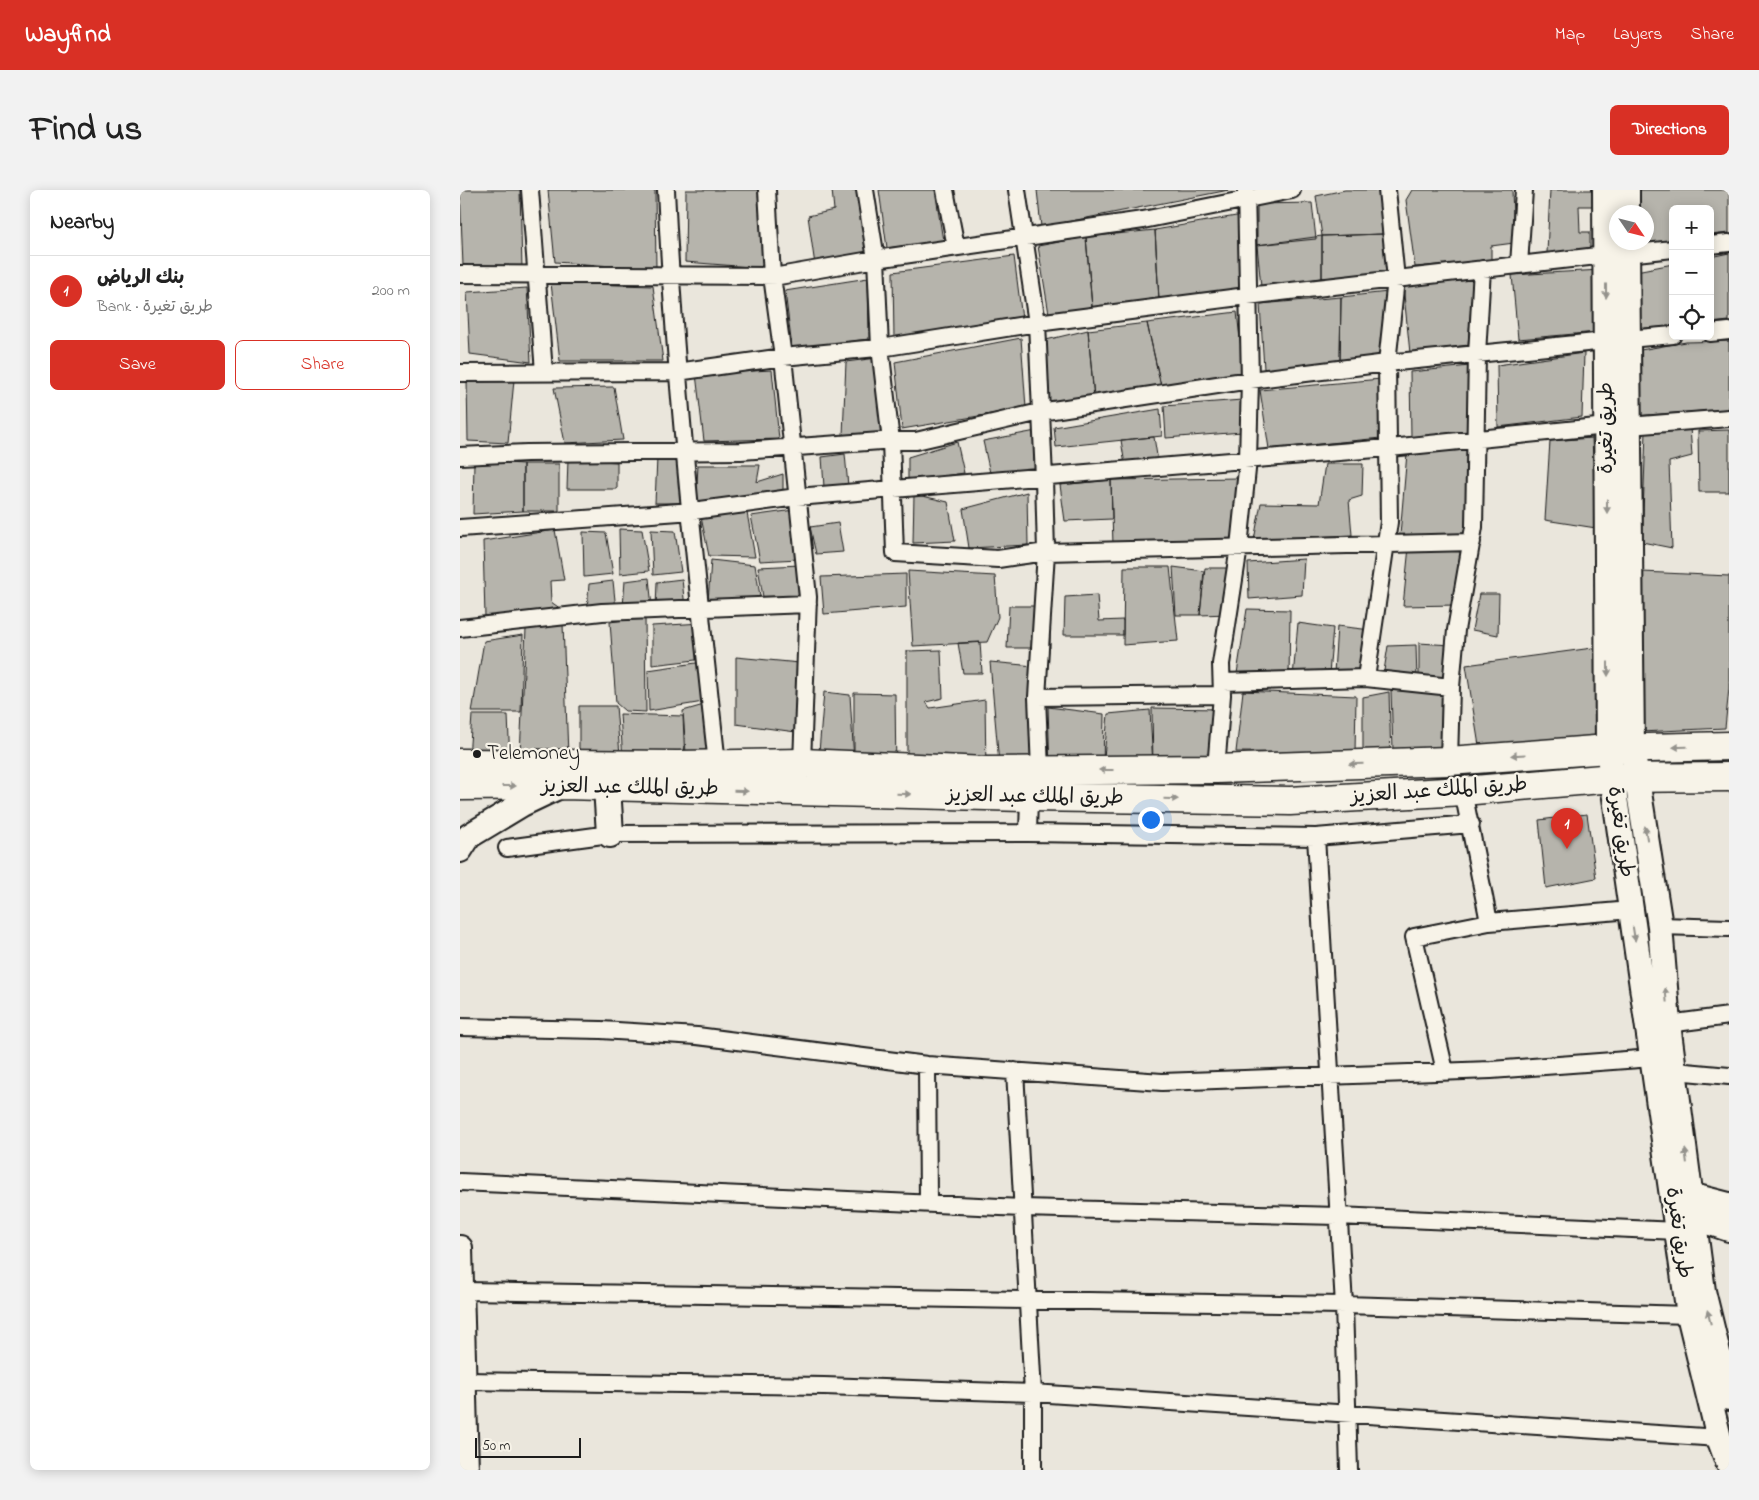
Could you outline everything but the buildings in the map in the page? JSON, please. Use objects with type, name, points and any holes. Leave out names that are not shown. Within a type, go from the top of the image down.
[{"type":"highway","name":"طريق الملك عبد العزيز","points":[[460,763],[802,763],[986,771],[1216,770],[1449,761],[1728,741]]},
{"type":"highway","name":"طريق الملك عبد العزيز","points":[[460,786],[562,785],[607,788],[1290,801],[1625,779],[1729,778]]},
{"type":"main road","name":"طريق تغيرة","points":[[1605,190],[1609,206]]},
{"type":"main road","points":[[1627,190],[1627,205]]},
{"type":"main road","name":"طريق تغيرة","points":[[1620,250],[1617,340],[1620,748],[1625,779],[1660,926],[1687,1215],[1689,1315],[1719,1438],[1729,1465]]},
{"type":"main road","name":"طريق تغيرة","points":[[1625,779],[1630,910],[1653,1058],[1703,1291],[1729,1398]]},
{"type":"main road","points":[[460,850],[468,836],[522,804],[562,785]]},
{"type":"main road","points":[[607,788],[610,834]]},
{"type":"main road","points":[[1687,1215],[1729,1205]]},
{"type":"main road","points":[[1687,1215],[1729,1228]]},
{"type":"main road","points":[[460,1248],[466,1470]]},
{"type":"street","points":[[530,190],[544,372]]},
{"type":"street","points":[[666,190],[670,276],[690,511],[717,764]]},
{"type":"street","points":[[768,190],[772,276],[783,357],[808,604],[802,763]]},
{"type":"street","points":[[865,190],[876,259],[880,347],[891,441],[895,554],[998,560],[1046,552],[1239,548],[1386,542],[1472,542]]},
{"type":"street","points":[[945,190],[956,247]]},
{"type":"street","points":[[1017,190],[1037,323],[1044,478],[1046,552],[1037,697],[1040,770]]},
{"type":"street","points":[[460,274],[772,276],[1143,220],[1247,194],[1292,190]]},
{"type":"street","points":[[1366,678],[1389,522],[1387,363],[1396,279],[1387,190]]},
{"type":"street","points":[[1519,265],[1524,190]]},
{"type":"street","points":[[1216,770],[1222,688],[1221,664],[1239,548],[1248,460],[1250,380],[1247,296],[1247,194]]},
{"type":"street","points":[[1714,245],[1729,243]]},
{"type":"street","points":[[1654,249],[1669,249]]},
{"type":"street","points":[[460,373],[678,372],[783,357],[880,347],[1037,323],[1247,296],[1519,265],[1620,250]]},
{"type":"street","points":[[1449,761],[1451,687],[1456,630],[1474,527],[1477,354],[1482,269]]},
{"type":"street","points":[[1714,333],[1729,331]]},
{"type":"street","points":[[460,456],[528,453],[686,452],[916,441],[1040,412],[1250,380],[1387,363],[1669,336]]},
{"type":"street","points":[[460,528],[690,511],[797,497],[1044,478],[1618,426],[1729,418]]},
{"type":"street","points":[[460,628],[602,612],[808,604]]},
{"type":"street","points":[[1037,697],[1222,688],[1366,678],[1451,687]]},
{"type":"street","points":[[1463,790],[1489,922]]},
{"type":"street","points":[[1028,833],[1029,797]]},
{"type":"street","points":[[507,848],[610,834],[1028,833],[1316,837],[1471,824]]},
{"type":"street","points":[[1316,837],[1344,1305],[1349,1470]]},
{"type":"street","points":[[1445,1071],[1414,937],[1489,922],[1630,910]]},
{"type":"street","points":[[1660,926],[1729,928]]},
{"type":"street","points":[[1668,1024],[1729,1016]]},
{"type":"street","points":[[460,1027],[601,1030],[697,1036],[927,1065],[1162,1082],[1491,1070],[1653,1058]]},
{"type":"street","points":[[927,1065],[928,1202]]},
{"type":"street","points":[[1675,1071],[1729,1076]]},
{"type":"street","points":[[1014,1072],[1033,1393],[1033,1470]]},
{"type":"street","points":[[460,1182],[928,1202],[1022,1208],[1338,1216],[1687,1215]]},
{"type":"street","points":[[461,1291],[1344,1305],[1689,1315]]},
{"type":"street","points":[[464,1381],[815,1386],[1033,1393],[1719,1438]]},
{"type":"place","name":"Telemoney","points":[[477,754]]},
{"type":"place","name":"بنك الرياض","points":[[1567,849]]}]
